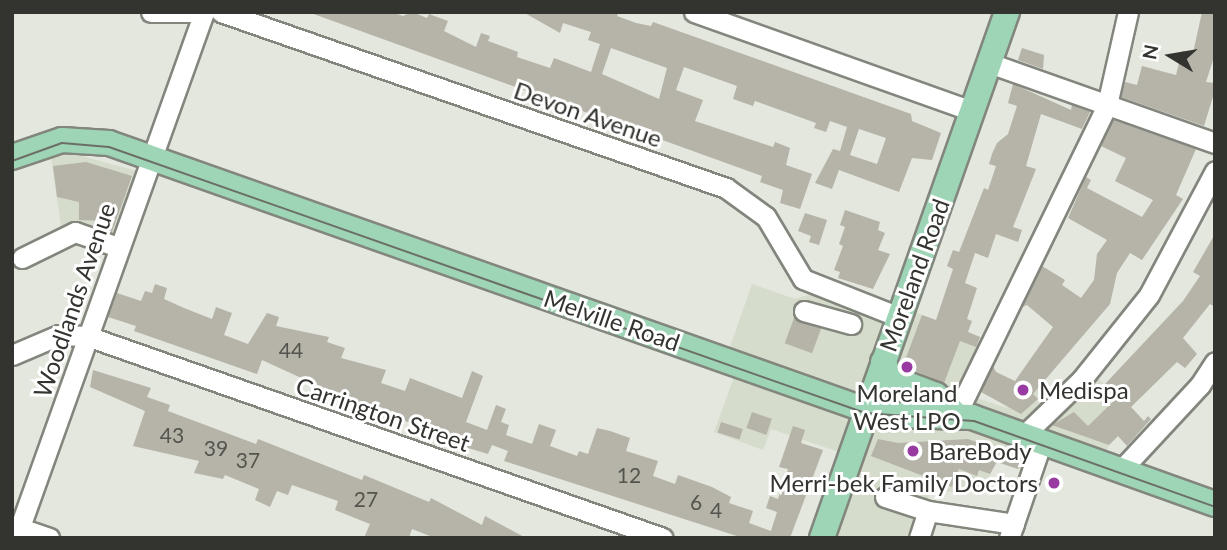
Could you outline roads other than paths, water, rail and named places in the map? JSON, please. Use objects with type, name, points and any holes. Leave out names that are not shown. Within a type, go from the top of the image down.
[{"type":"main road","name":"Moreland Road","points":[[822,538],[1007,12]]},
{"type":"main road","name":"Melville Road","points":[[12,157],[46,143],[78,139],[109,143],[866,410],[894,415],[956,415],[1033,438],[1215,504]]},
{"type":"main road","points":[[883,362],[891,378],[936,395],[956,415]]},
{"type":"street","points":[[150,12],[203,12]]},
{"type":"street","name":"Woodlands Avenue","points":[[18,533],[203,12]]},
{"type":"street","name":"Devon Avenue","points":[[221,12],[726,188],[766,217],[803,279],[899,317]]},
{"type":"street","points":[[694,12],[972,111]]},
{"type":"street","points":[[956,415],[1107,105],[1128,12]]},
{"type":"street","points":[[989,63],[1215,143]]},
{"type":"street","points":[[885,498],[1011,531],[1033,438],[1130,323],[1177,249],[1215,171]]},
{"type":"street","points":[[22,258],[75,232],[118,247]]},
{"type":"street","points":[[804,311],[851,324]]},
{"type":"street","points":[[12,355],[59,335],[87,335]]},
{"type":"street","name":"Carrington Street","points":[[87,335],[663,538]]},
{"type":"street","points":[[1121,470],[1200,385],[1215,362]]},
{"type":"street","points":[[919,538],[928,511]]},
{"type":"street","points":[[18,533],[49,538]]},
{"type":"tram line","points":[[12,161],[62,143],[109,147],[865,413],[974,421],[1215,507]]},
{"type":"place","name":"Moreland West LPO","points":[[907,367]]},
{"type":"place","name":"Medispa","points":[[1023,390]]},
{"type":"place","name":"BareBody","points":[[913,451]]},
{"type":"place","name":"Merri-bek Family Doctors","points":[[1054,483]]}]
